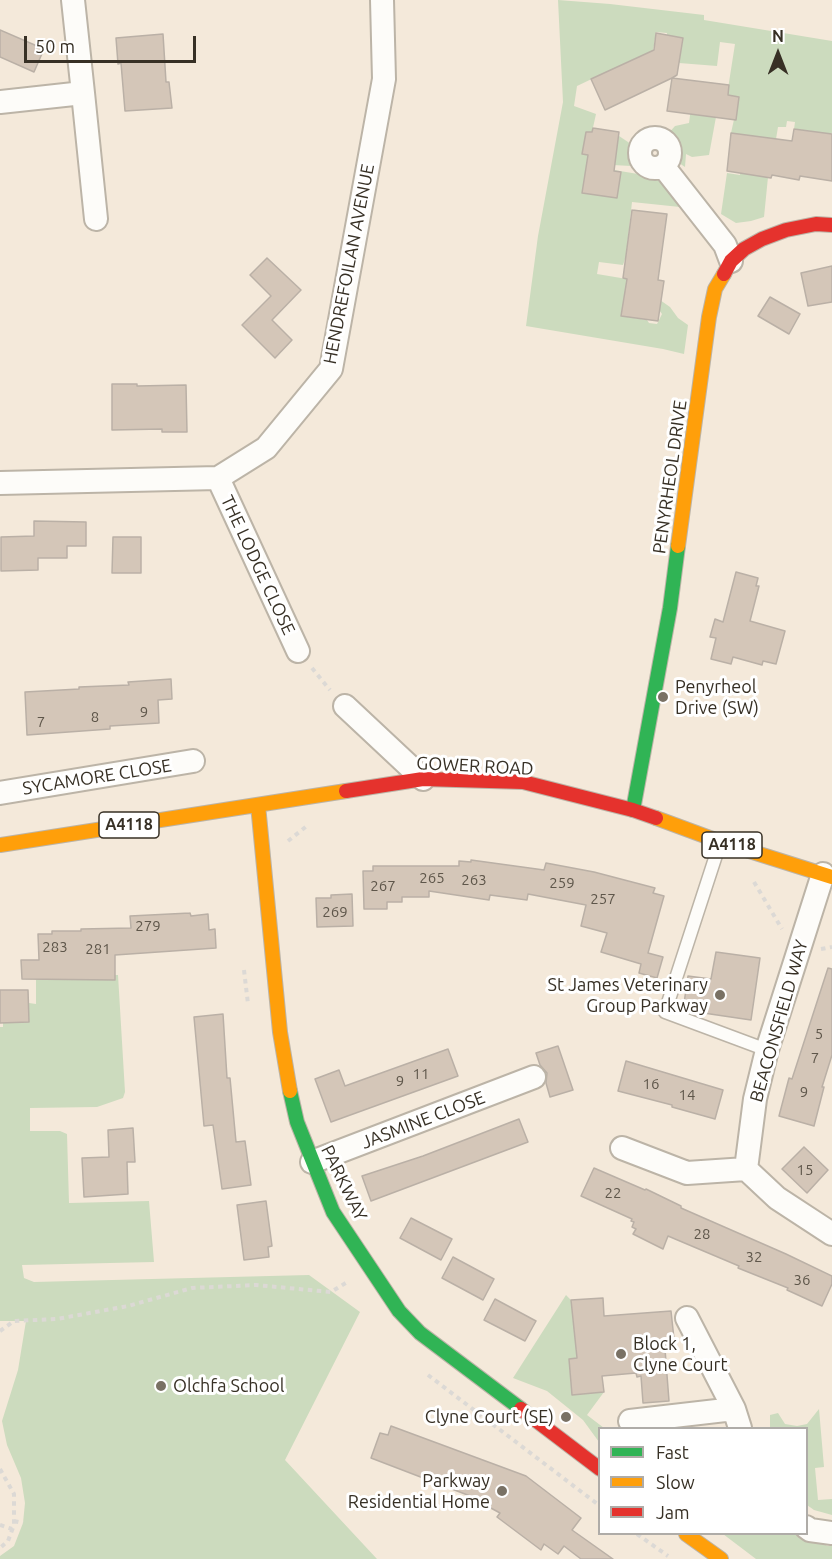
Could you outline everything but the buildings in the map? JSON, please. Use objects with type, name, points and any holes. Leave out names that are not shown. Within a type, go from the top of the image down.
[{"type":"street","points":[[73,0],[96,219]]},
{"type":"street","name":"HENDREFOILAN AVENUE","points":[[218,478],[266,448],[331,369],[384,79],[382,0]]},
{"type":"street","points":[[0,102],[83,93]]},
{"type":"street","points":[[663,166],[724,245],[730,261]]},
{"type":"street","name":"PENYRHEOL DRIVE","points":[[633,810],[670,608],[709,317],[715,289],[730,261],[744,249],[762,239],[786,230],[816,224],[832,225]]},
{"type":"street","points":[[0,483],[218,478]]},
{"type":"street","name":"THE LODGE CLOSE","points":[[218,478],[298,651]]},
{"type":"street","points":[[345,706],[423,778]]},
{"type":"street","name":"SYCAMORE CLOSE","points":[[0,793],[193,761]]},
{"type":"street","name":"GOWER ROAD","points":[[0,845],[423,778],[523,782],[633,810],[726,843],[828,875]]},
{"type":"street","name":"PARKWAY","points":[[258,805],[279,1032],[287,1079],[297,1122],[333,1212],[399,1311],[420,1333],[598,1468]]},
{"type":"street","name":"BEACONSFIELD WAY","points":[[747,1169],[755,1099],[766,1050],[798,953],[828,875]]},
{"type":"street","name":"JASMINE CLOSE","points":[[312,1162],[534,1077]]},
{"type":"street","points":[[622,1148],[687,1173],[747,1169],[777,1198],[832,1234]]},
{"type":"street","points":[[630,1421],[737,1419],[687,1318]]},
{"type":"street","points":[[808,1528],[832,1533]]},
{"type":"street","points":[[689,1535],[721,1559]]},
{"type":"lane","points":[[726,843],[665,1012],[766,1050]]},
{"type":"path","points":[[298,651],[345,706]]},
{"type":"path","points":[[726,843],[798,953],[832,947]]},
{"type":"path","points":[[0,1331],[14,1321],[57,1319],[128,1306],[192,1288],[256,1285],[331,1292],[356,1277]]},
{"type":"path","points":[[0,1469],[14,1494],[12,1529],[8,1541],[0,1548]]},
{"type":"path","points":[[14,1521],[23,1523]]},
{"type":"path","points":[[0,1525],[12,1529]]},
{"type":"path","points":[[640,1535],[672,1559]]},
{"type":"green space","points":[[558,0],[704,15],[704,20],[832,41],[832,133],[830,133],[827,147],[811,131],[794,129],[795,122],[787,121],[786,127],[778,127],[776,139],[731,133],[739,97],[727,95],[735,44],[720,42],[717,66],[679,63],[683,38],[656,32],[652,58],[638,57],[577,86],[574,106],[596,114],[592,132],[586,132],[582,154],[617,144],[619,136],[631,144],[631,166],[596,167],[656,177],[680,207],[632,202],[623,265],[599,262],[597,274],[627,279],[621,316],[657,324],[662,314],[659,310],[660,300],[670,307],[678,318],[688,325],[684,354],[526,326],[538,236],[563,102]]},
{"type":"green space","points":[[691,108],[716,117],[709,155],[692,157],[686,154],[685,167],[679,163],[677,142],[668,134],[675,126],[689,123]]},
{"type":"green space","points":[[741,164],[768,177],[764,217],[736,223],[721,214],[727,173],[740,175]]},
{"type":"green space","name":"Olchfa School","points":[[115,975],[118,975],[125,1092],[123,1098],[97,1107],[30,1108],[30,1131],[60,1131],[67,1134],[69,1203],[149,1201],[154,1262],[22,1265],[24,1278],[34,1282],[309,1275],[360,1312],[285,1460],[377,1559],[0,1559],[0,1556],[14,1546],[23,1523],[25,1503],[21,1478],[7,1445],[2,1421],[18,1370],[26,1321],[0,1321],[0,1027],[3,1027],[3,1023],[29,1022],[29,1003],[36,1004],[36,979],[115,979]]},
{"type":"green space","points":[[566,1295],[571,1300],[577,1358],[569,1360],[572,1395],[604,1392],[587,1415],[603,1427],[598,1427],[598,1441],[583,1420],[547,1391],[513,1378]]},
{"type":"green space","points":[[819,1409],[824,1467],[815,1468],[818,1500],[832,1499],[832,1515],[814,1510],[808,1506],[808,1427],[770,1427],[770,1415],[778,1413],[785,1424],[797,1426],[807,1424]]},
{"type":"green space","points":[[724,1535],[802,1535],[832,1546],[832,1559],[756,1559]]},
{"type":"traffic: fast","points":[[633,810],[670,608],[678,546]]},
{"type":"traffic: fast","points":[[290,1091],[297,1122],[333,1212],[399,1311],[420,1333],[521,1409]]},
{"type":"traffic: slow","points":[[678,546],[709,317],[715,289],[724,274]]},
{"type":"traffic: slow","points":[[0,845],[346,791]]},
{"type":"traffic: slow","points":[[258,805],[280,1032],[290,1091]]},
{"type":"traffic: slow","points":[[656,818],[721,842],[832,877]]},
{"type":"traffic: slow","points":[[687,1535],[721,1559]]},
{"type":"traffic: jam","points":[[724,274],[731,261],[744,249],[762,239],[786,230],[816,224],[832,225]]},
{"type":"traffic: jam","points":[[346,791],[423,779],[523,782],[656,818]]},
{"type":"traffic: jam","points":[[521,1409],[598,1467]]},
{"type":"place","name":"Penyrheol Drive (SW)","points":[[663,697]]},
{"type":"place","name":"St James Veterinary Group Parkway","points":[[720,995]]},
{"type":"place","name":"Block 1, Clyne Court","points":[[621,1354]]},
{"type":"place","name":"Olchfa School","points":[[161,1386]]},
{"type":"place","name":"Clyne Court (SE)","points":[[566,1417]]},
{"type":"place","name":"Parkway Residential Home","points":[[502,1491]]}]
